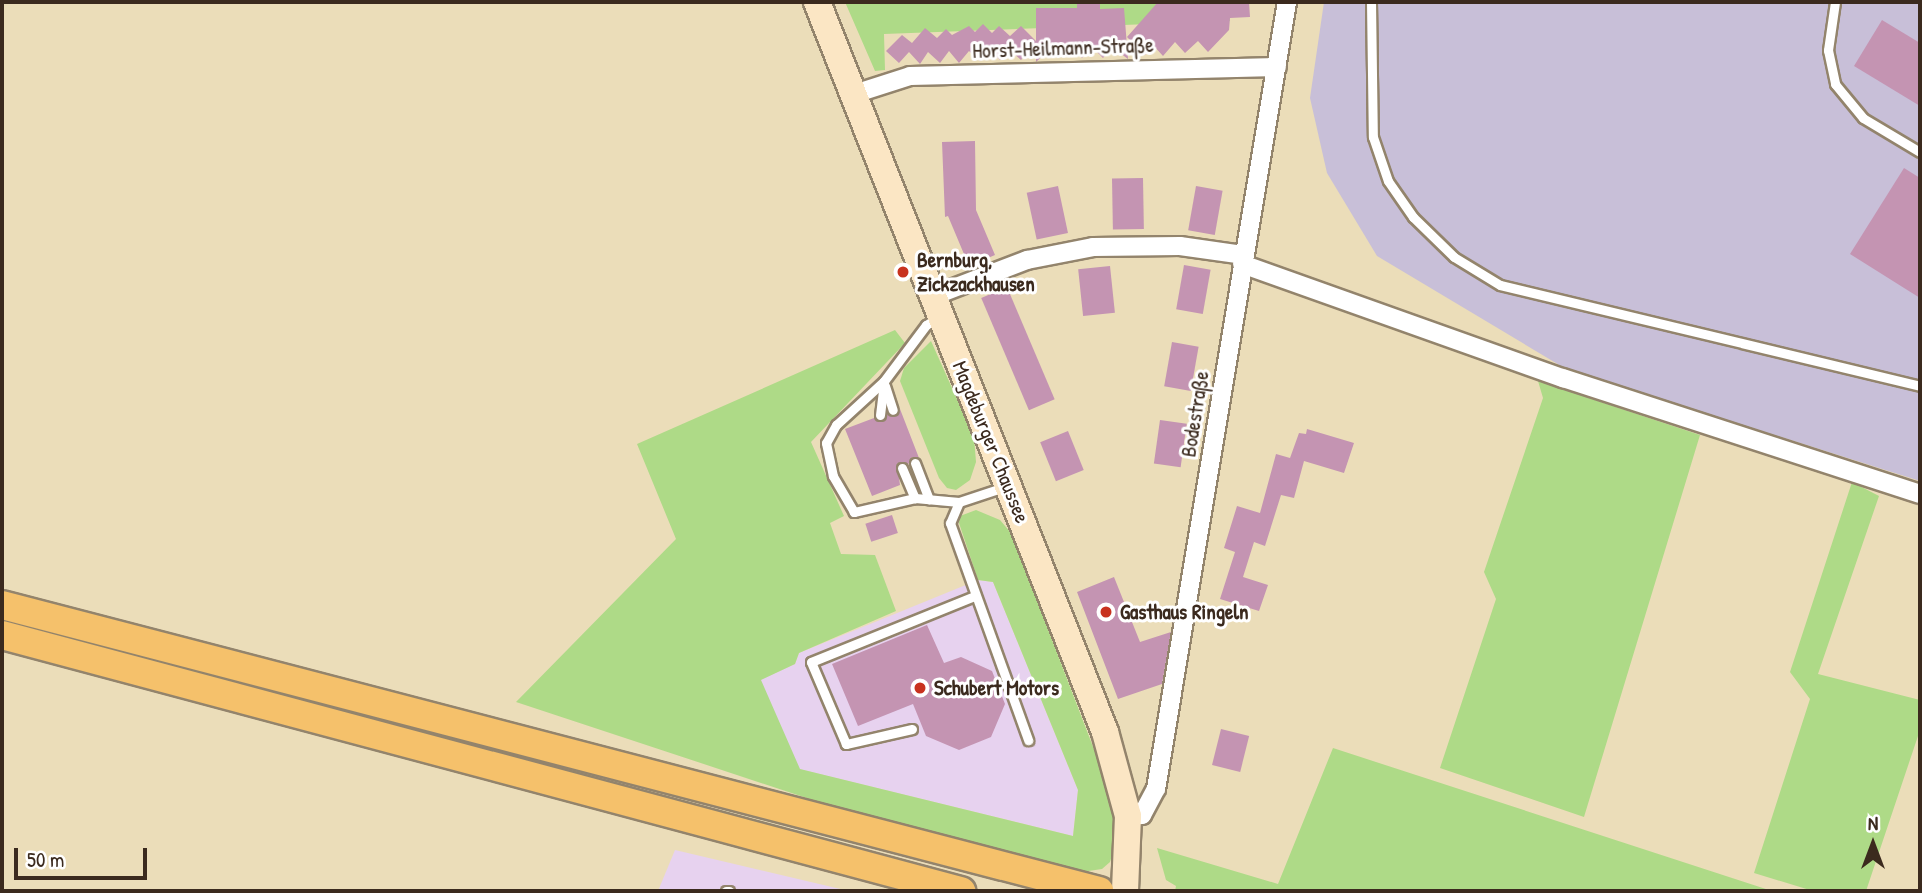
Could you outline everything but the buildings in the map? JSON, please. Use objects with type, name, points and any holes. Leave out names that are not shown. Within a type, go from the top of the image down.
[{"type":"main road","name":"Magdeburger Chaussee","points":[[817,2],[1105,732],[1128,816],[1125,891]]},
{"type":"main road","points":[[2,605],[1100,891]]},
{"type":"main road","points":[[2,635],[961,891]]},
{"type":"street","name":"Bodestraße","points":[[1128,816],[1142,815],[1156,789],[1287,2]]},
{"type":"street","name":"Horst-Heilmann-Straße","points":[[854,94],[910,76],[1277,67]]},
{"type":"street","points":[[937,306],[1027,260],[1093,247],[1180,246],[1243,260],[1563,378],[1920,494]]},
{"type":"lane","points":[[1371,2],[1373,138],[1388,181],[1413,217],[1454,257],[1500,285],[1920,386]]},
{"type":"lane","points":[[1835,2],[1828,50],[1835,84],[1863,118],[1920,152]]},
{"type":"lane","points":[[937,306],[884,381],[836,425],[826,443],[833,476],[854,512],[915,498],[959,502],[1008,485]]},
{"type":"lane","points":[[884,381],[892,410]]},
{"type":"lane","points":[[880,415],[884,381]]},
{"type":"lane","points":[[915,463],[929,499]]},
{"type":"lane","points":[[902,468],[915,498]]},
{"type":"lane","points":[[959,502],[950,523],[974,596],[1028,740]]},
{"type":"lane","points":[[912,729],[846,744],[811,662],[974,596]]},
{"type":"shaded area","points":[[1324,2],[1920,2],[1920,481],[1566,369],[1377,256],[1327,173],[1310,98]]},
{"type":"shaded area","points":[[978,580],[993,582],[1078,790],[1073,836],[799,769],[760,680],[795,664],[799,653]]},
{"type":"shaded area","points":[[675,850],[849,891],[658,891]]},
{"type":"green space","points":[[845,2],[1229,2],[1230,21],[884,34],[885,70],[875,71]]},
{"type":"green space","points":[[895,330],[905,343],[811,442],[844,516],[830,523],[841,554],[875,555],[896,611],[799,653],[795,664],[761,680],[800,769],[1073,836],[1078,790],[993,582],[978,580],[959,523],[960,516],[976,510],[1000,520],[1011,533],[1110,791],[1117,840],[1110,862],[1102,869],[1075,873],[834,807],[516,702],[676,539],[637,444]]},
{"type":"green space","points":[[931,341],[974,437],[976,462],[970,480],[956,490],[947,488],[939,478],[900,381],[904,368]]},
{"type":"green space","points":[[1538,381],[1700,435],[1584,817],[1440,768],[1496,599],[1484,572],[1543,398]]},
{"type":"green space","points":[[1852,482],[1879,496],[1818,674],[1920,700],[1920,730],[1866,891],[1813,891],[1754,873],[1810,699],[1790,672]]},
{"type":"green space","points":[[1333,748],[1772,891],[1175,891],[1176,886],[1166,880],[1157,848],[1278,884]]},
{"type":"place","name":"Bernburg, Zickzackhausen","points":[[903,272]]},
{"type":"place","name":"Gasthaus Ringeln","points":[[1106,612]]},
{"type":"place","name":"Schubert Motors","points":[[920,688]]}]
